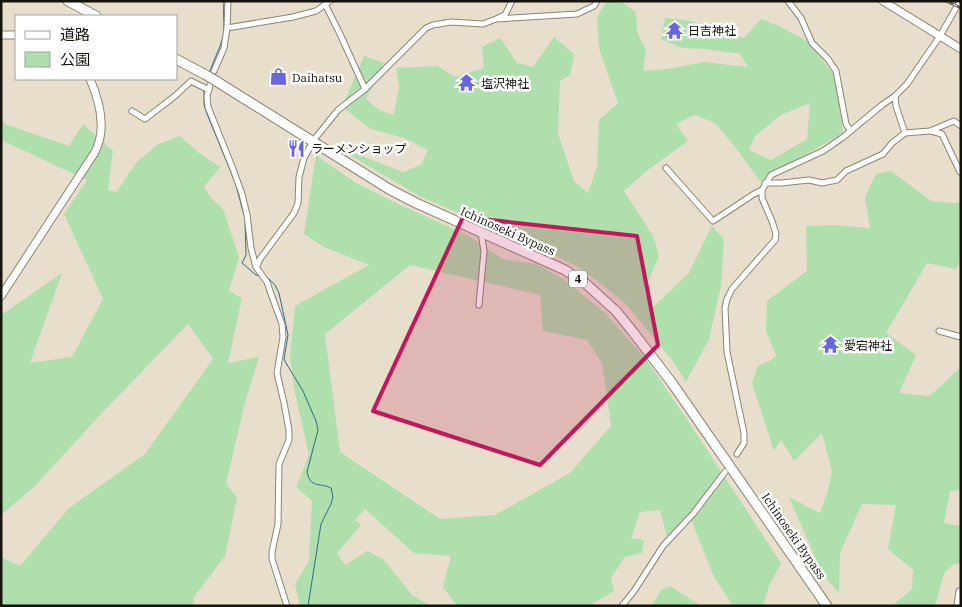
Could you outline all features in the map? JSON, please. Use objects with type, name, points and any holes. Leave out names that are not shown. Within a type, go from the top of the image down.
[{"type":"highway","points":[[68,1],[81,13]]},
{"type":"highway","name":"Ichinoseki Bypass","points":[[178,60],[210,73],[212,85],[312,141],[389,189],[564,270],[584,283],[616,310],[672,383],[827,606]]},
{"type":"street","points":[[210,73],[224,48],[228,1]]},
{"type":"street","points":[[256,266],[294,213],[298,203],[299,177],[304,158],[312,141],[338,110],[365,89],[426,28],[451,22],[483,24],[505,15],[512,1]]},
{"type":"street","points":[[496,19],[577,14],[594,6],[597,1]]},
{"type":"street","points":[[788,1],[800,18],[812,43],[828,59],[836,72],[846,124],[850,130]]},
{"type":"street","points":[[883,1],[961,48]]},
{"type":"street","points":[[737,454],[744,442],[744,433],[727,352],[725,308],[732,289],[774,240],[776,234],[762,198],[762,190],[765,183],[772,175],[823,151],[895,96],[907,84],[940,36],[960,1]]},
{"type":"street","points":[[227,28],[294,17],[316,11],[327,2],[365,89]]},
{"type":"street","points":[[1,35],[15,35]]},
{"type":"street","points":[[1,296],[100,144],[102,120],[98,98],[90,80]]},
{"type":"street","points":[[132,110],[145,119],[191,81],[212,85],[207,96],[208,107],[242,194],[256,266],[266,280],[282,324],[284,337],[277,373],[289,430],[289,440],[278,464],[278,524],[272,559],[287,606]]},
{"type":"street","points":[[895,96],[896,106],[905,133]]},
{"type":"street","points":[[930,131],[954,120],[961,126]]},
{"type":"street","points":[[765,183],[809,180],[822,183],[837,180],[846,171],[883,154],[892,143],[905,133],[930,131],[942,134],[960,172]]},
{"type":"street","points":[[666,168],[713,221],[762,190]]},
{"type":"street","points":[[479,305],[484,251],[481,233]]},
{"type":"street","points":[[939,331],[961,337]]},
{"type":"street","points":[[622,606],[663,546],[693,514],[725,472]]},
{"type":"street","points":[[957,606],[959,591]]},
{"type":"highlighted area","points":[[463,217],[637,236],[658,345],[540,465],[373,411]]},
{"type":"green space","points":[[607,1],[620,1],[636,12],[637,32],[646,50],[643,71],[668,69],[704,62],[748,67],[740,54],[682,48],[661,39],[665,18],[691,21],[744,38],[761,19],[809,42],[833,74],[843,133],[760,181],[715,123],[694,115],[676,124],[688,141],[649,169],[624,191],[653,236],[659,256],[644,291],[652,308],[689,273],[712,225],[724,240],[721,286],[709,339],[686,382],[672,360],[625,303],[582,269],[524,240],[421,197],[336,146],[403,172],[421,165],[428,150],[404,138],[371,129],[342,107],[364,56],[384,63],[366,99],[379,110],[394,115],[399,86],[396,68],[437,66],[456,77],[484,68],[482,47],[500,38],[517,63],[533,67],[554,37],[574,54],[570,75],[560,81],[558,133],[574,181],[588,193],[597,167],[599,120],[618,103],[599,48],[597,17]],"holes":[[[810,103],[807,139],[771,160],[749,150],[755,136],[781,115]]]},
{"type":"green space","points":[[1,117],[5,124],[69,146],[83,124],[113,151],[108,190],[116,192],[137,162],[157,145],[180,136],[199,153],[220,167],[204,187],[212,199],[223,209],[239,257],[229,291],[242,298],[228,363],[259,357],[246,399],[226,483],[237,498],[225,556],[194,597],[193,606],[1,606],[1,557],[20,566],[69,508],[145,454],[213,359],[188,324],[34,487],[1,515],[1,315],[62,273],[30,363],[72,357],[103,299],[64,214],[87,180],[1,140]]},
{"type":"green space","points":[[316,155],[356,183],[469,236],[503,259],[537,264],[563,279],[605,313],[645,358],[781,563],[769,586],[763,606],[733,606],[714,577],[690,517],[667,536],[660,510],[640,512],[631,538],[644,540],[642,553],[625,557],[611,578],[614,591],[594,603],[593,606],[457,606],[443,587],[451,556],[414,553],[365,509],[355,520],[361,525],[337,553],[345,565],[367,551],[384,560],[412,595],[431,606],[300,606],[295,584],[309,561],[312,501],[296,487],[309,455],[295,393],[290,357],[295,306],[369,265],[324,247],[304,234]],"holes":[[[410,265],[540,295],[543,331],[587,340],[602,363],[611,426],[570,473],[495,515],[440,519],[340,452],[325,334]]]},
{"type":"green space","points":[[891,171],[931,201],[961,202],[961,260],[956,269],[927,263],[886,333],[916,355],[899,393],[930,396],[961,367],[961,490],[950,491],[944,523],[961,526],[961,564],[954,564],[944,573],[935,606],[900,606],[895,603],[912,589],[913,570],[888,549],[896,505],[862,504],[840,553],[839,593],[823,575],[789,497],[820,513],[827,494],[832,471],[822,433],[794,461],[781,440],[774,451],[752,383],[758,366],[771,360],[776,355],[766,331],[767,301],[807,271],[806,226],[834,225],[870,228],[865,197],[876,174]]},
{"type":"green space","points":[[670,586],[701,606],[651,606],[662,589]]},
{"type":"waterway","points":[[209,74],[223,35],[224,1]]},
{"type":"waterway","points":[[204,89],[204,105],[235,182],[244,215]]},
{"type":"waterway","points":[[245,222],[246,255],[242,263],[256,275],[261,276]]},
{"type":"waterway","points":[[267,277],[275,285],[279,293],[288,335],[284,359],[303,391],[318,430],[307,472],[313,483],[331,488],[333,497],[321,524],[308,606]]},
{"type":"railway","points":[[946,1],[961,8]]},
{"type":"place","name":"日吉神社","points":[[674,30]]},
{"type":"place","name":"Daihatsu","points":[[278,77]]},
{"type":"place","name":"塩沢神社","points":[[467,83]]},
{"type":"place","name":"ラーメンショップ","points":[[297,148]]},
{"type":"place","name":"愛宕神社","points":[[830,345]]}]
